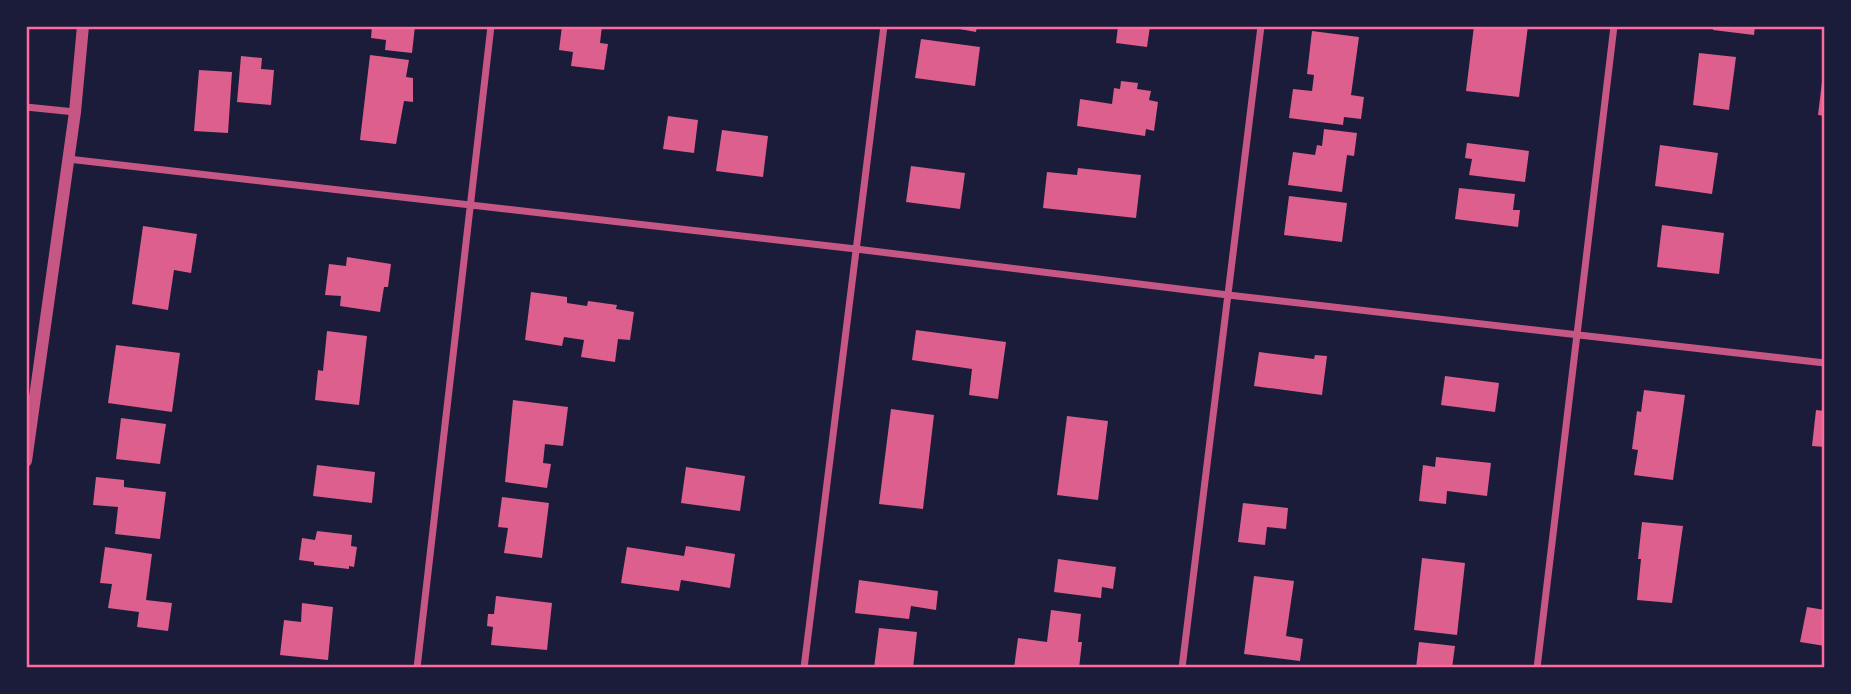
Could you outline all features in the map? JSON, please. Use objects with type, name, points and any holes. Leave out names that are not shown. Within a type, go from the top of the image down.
[{"type":"street","points":[[26,461],[75,112],[83,26]]},
{"type":"street","points":[[417,668],[491,26]]},
{"type":"street","points":[[804,668],[884,26]]},
{"type":"street","points":[[1182,668],[1261,26]]},
{"type":"street","points":[[1537,668],[1614,26]]},
{"type":"street","points":[[26,107],[75,112]]},
{"type":"street","points":[[68,159],[1825,363]]},
{"type":"building","points":[[372,26],[415,26],[412,53],[385,50],[386,40],[371,38]]},
{"type":"building","points":[[562,26],[602,26],[600,43],[608,44],[604,70],[571,66],[573,52],[559,50]]},
{"type":"building","points":[[943,26],[977,26],[976,32]]},
{"type":"building","points":[[1118,26],[1150,26],[1147,47],[1116,43]]},
{"type":"building","points":[[1474,26],[1528,26],[1519,97],[1466,91]]},
{"type":"building","points":[[1713,26],[1755,26],[1754,35],[1713,30]]},
{"type":"building","points":[[1312,31],[1359,37],[1351,95],[1364,97],[1361,119],[1344,117],[1343,125],[1289,118],[1293,89],[1312,91],[1314,75],[1307,74]]},
{"type":"building","points":[[921,39],[980,47],[975,86],[915,78]]},
{"type":"building","points":[[1699,53],[1736,57],[1729,110],[1693,105]]},
{"type":"building","points":[[370,55],[409,60],[406,77],[413,78],[413,102],[404,101],[396,144],[360,140]]},
{"type":"building","points":[[241,56],[262,58],[261,69],[274,70],[271,105],[237,102]]},
{"type":"building","points":[[199,70],[232,72],[228,133],[194,131]]},
{"type":"building","points":[[1121,81],[1138,83],[1137,89],[1151,91],[1149,100],[1158,102],[1154,131],[1146,129],[1145,136],[1077,126],[1080,99],[1112,104],[1114,88],[1120,89]]},
{"type":"building","points":[[1822,82],[1825,82],[1825,116],[1818,115]]},
{"type":"building","points":[[668,116],[698,120],[694,153],[663,149]]},
{"type":"building","points":[[1324,129],[1357,133],[1354,156],[1347,155],[1342,192],[1288,185],[1293,152],[1315,155],[1317,145],[1322,146]]},
{"type":"building","points":[[722,130],[768,136],[763,177],[716,171]]},
{"type":"building","points":[[1467,143],[1529,151],[1525,182],[1469,175],[1472,159],[1465,158]]},
{"type":"building","points":[[1660,145],[1718,153],[1712,194],[1655,186]]},
{"type":"building","points":[[911,166],[965,173],[960,209],[906,202]]},
{"type":"building","points":[[1078,168],[1141,175],[1136,218],[1043,208],[1047,172],[1077,175]]},
{"type":"building","points":[[1459,188],[1515,194],[1513,210],[1520,210],[1518,227],[1455,219]]},
{"type":"building","points":[[1289,196],[1347,203],[1342,242],[1284,235]]},
{"type":"building","points":[[1662,225],[1724,233],[1719,274],[1657,267]]},
{"type":"building","points":[[143,226],[197,234],[191,273],[174,270],[168,310],[132,304]]},
{"type":"building","points":[[347,257],[391,264],[388,287],[384,287],[380,312],[340,306],[341,296],[325,295],[329,264],[346,266]]},
{"type":"building","points":[[531,292],[567,297],[567,303],[587,306],[588,301],[617,305],[616,309],[634,312],[630,340],[618,339],[615,362],[581,357],[584,340],[564,337],[562,346],[525,340]]},
{"type":"building","points":[[916,330],[1006,342],[998,399],[969,395],[972,369],[912,360]]},
{"type":"building","points":[[327,331],[367,336],[359,405],[315,400],[318,370],[323,371]]},
{"type":"building","points":[[116,345],[180,353],[172,412],[108,403]]},
{"type":"building","points":[[1259,352],[1314,359],[1315,355],[1327,356],[1322,395],[1254,386]]},
{"type":"building","points":[[1445,376],[1499,383],[1495,412],[1441,405]]},
{"type":"building","points":[[1644,390],[1685,395],[1673,480],[1634,475],[1638,450],[1632,449],[1637,411],[1641,412]]},
{"type":"building","points":[[513,400],[568,407],[563,446],[545,444],[543,463],[551,464],[547,488],[505,482]]},
{"type":"building","points":[[891,409],[934,415],[923,509],[879,504]]},
{"type":"building","points":[[1816,410],[1825,411],[1825,447],[1812,446]]},
{"type":"building","points":[[1067,416],[1108,421],[1098,500],[1057,495]]},
{"type":"building","points":[[121,418],[166,424],[160,464],[116,459]]},
{"type":"building","points":[[1436,457],[1491,463],[1487,496],[1447,491],[1446,504],[1419,501],[1423,465],[1435,467]]},
{"type":"building","points":[[317,465],[375,472],[372,503],[313,496]]},
{"type":"building","points":[[686,467],[745,476],[740,511],[681,503]]},
{"type":"building","points":[[96,477],[124,480],[124,487],[166,492],[160,539],[115,534],[118,507],[93,505]]},
{"type":"building","points":[[502,497],[549,503],[542,558],[504,553],[508,528],[498,527]]},
{"type":"building","points":[[1243,503],[1288,508],[1286,529],[1267,527],[1265,545],[1238,542]]},
{"type":"building","points":[[1642,522],[1683,526],[1672,603],[1637,600]]},
{"type":"building","points":[[317,531],[352,535],[351,546],[357,547],[354,567],[349,566],[349,569],[314,565],[314,562],[299,560],[302,538],[315,540]]},
{"type":"building","points":[[686,546],[735,554],[730,588],[681,580],[679,591],[621,583],[627,547],[684,556]]},
{"type":"building","points":[[105,547],[152,554],[146,600],[172,603],[168,631],[137,627],[139,612],[108,608],[112,584],[100,583]]},
{"type":"building","points":[[1422,558],[1465,563],[1457,635],[1414,630]]},
{"type":"building","points":[[1058,559],[1116,567],[1113,589],[1102,587],[1101,598],[1054,592]]},
{"type":"building","points":[[1254,576],[1294,581],[1286,636],[1303,639],[1300,661],[1244,654]]},
{"type":"building","points":[[859,580],[938,591],[936,610],[911,606],[909,619],[855,613]]},
{"type":"building","points":[[496,596],[552,603],[547,650],[491,645],[493,627],[487,626],[488,614],[494,614]]},
{"type":"building","points":[[302,603],[333,607],[328,660],[280,655],[284,620],[301,622]]},
{"type":"building","points":[[1807,607],[1825,610],[1825,646],[1800,642]]},
{"type":"building","points":[[1051,610],[1081,614],[1079,668],[1014,668],[1018,638],[1047,642]]},
{"type":"building","points":[[879,628],[917,632],[913,668],[874,668]]},
{"type":"building","points":[[1419,642],[1455,646],[1452,668],[1416,668]]}]
